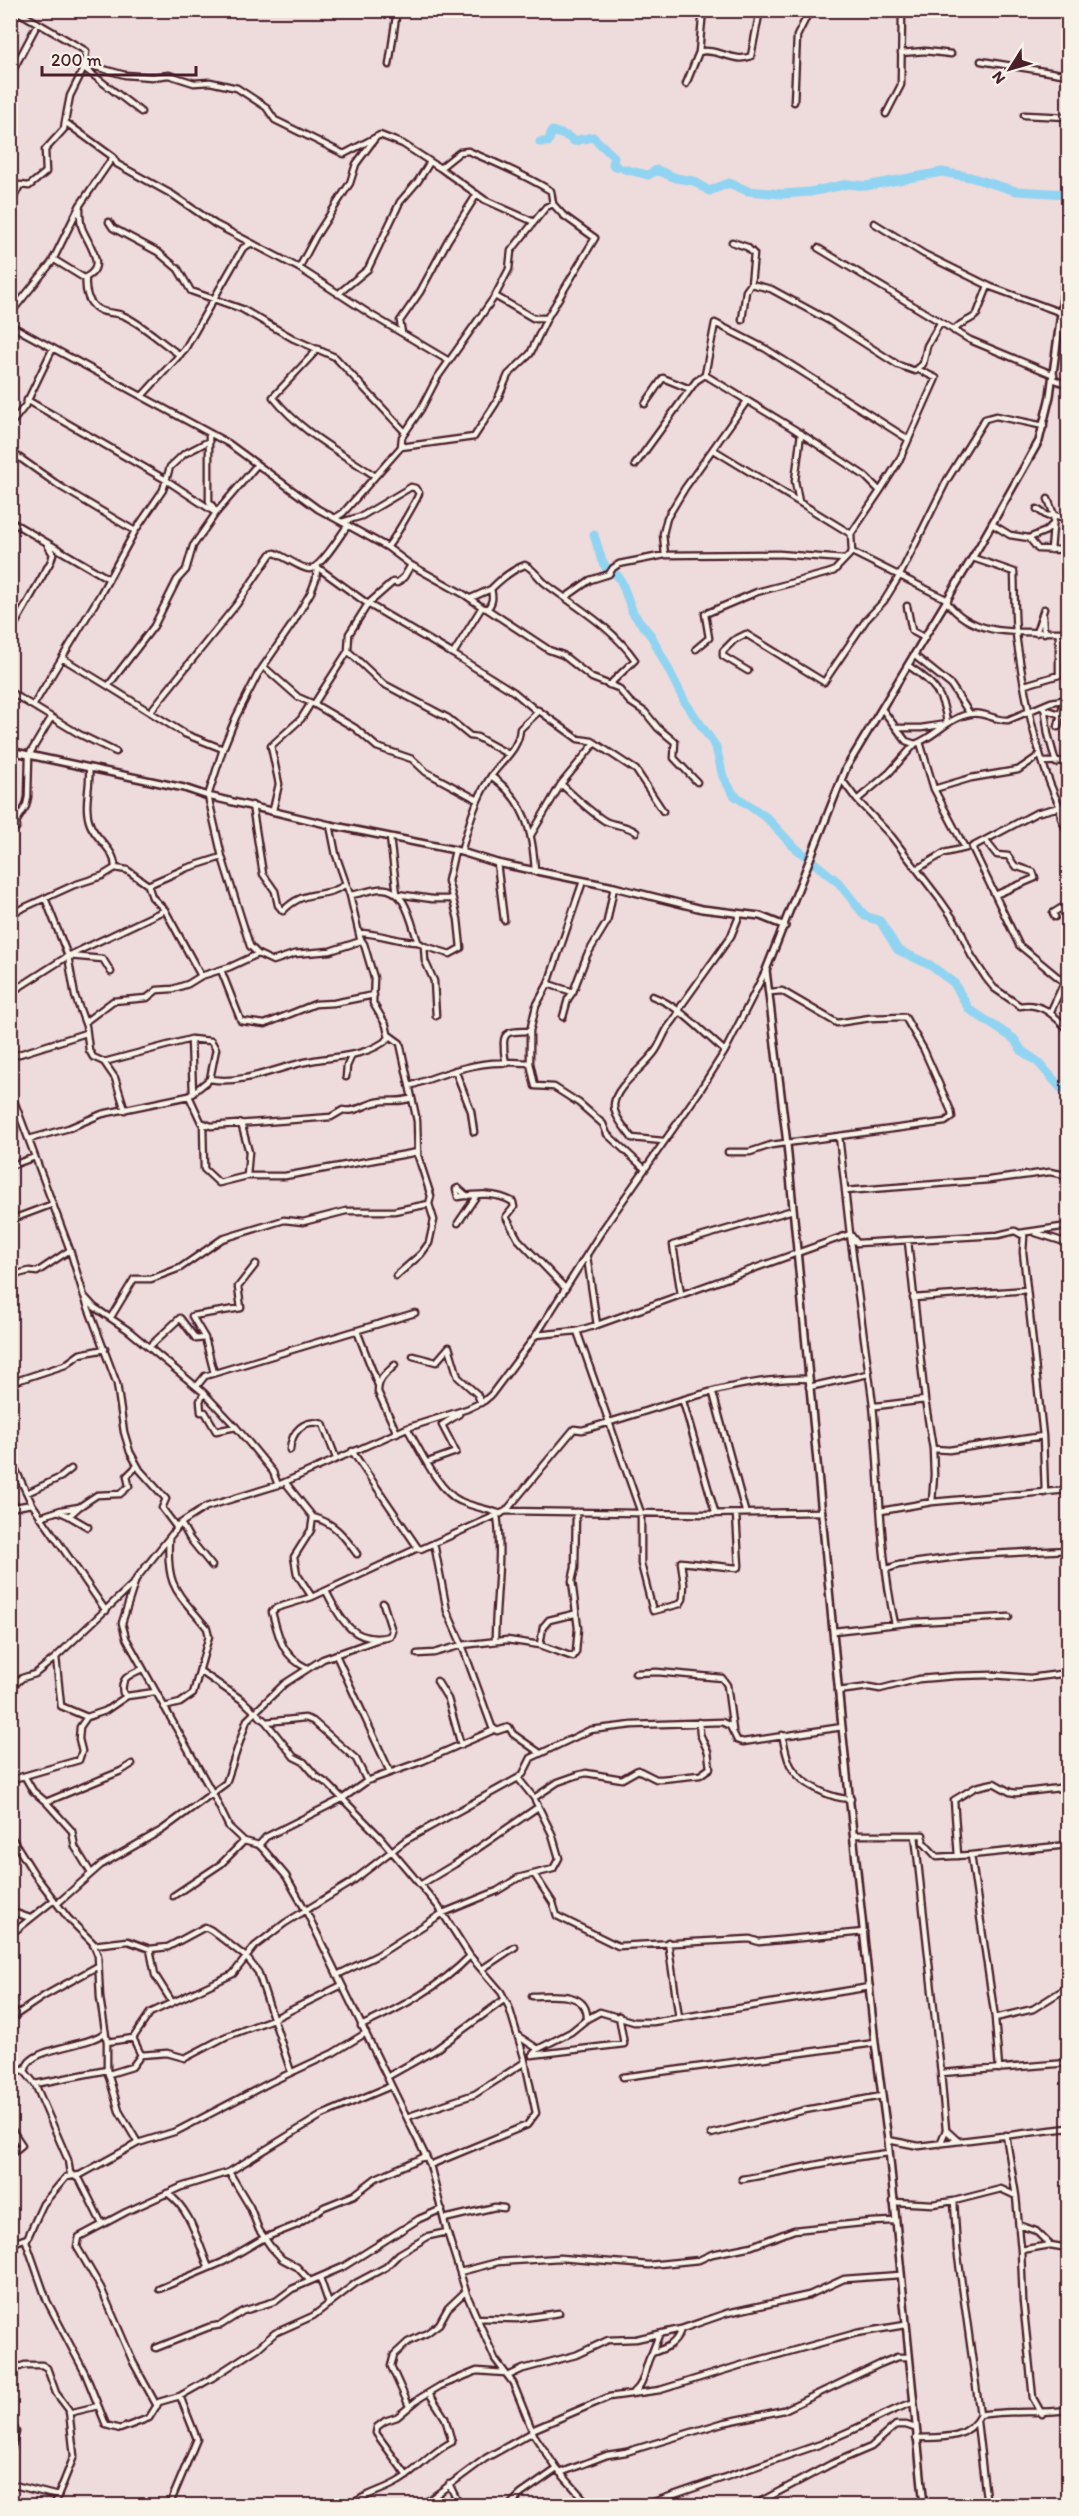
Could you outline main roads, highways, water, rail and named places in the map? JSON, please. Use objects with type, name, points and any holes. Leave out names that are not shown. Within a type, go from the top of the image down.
[{"type":"waterway","points":[[540,142],[548,142],[552,131],[574,141],[593,137],[614,157],[613,165],[618,167]]},
{"type":"waterway","points":[[624,169],[648,175],[657,170],[676,178],[694,181],[709,191],[729,183],[748,191],[782,194],[810,192],[848,184],[866,186],[942,172],[970,177],[1016,191],[1068,194]]},
{"type":"waterway","points":[[594,535],[602,561],[607,569],[618,576],[633,613],[652,637],[685,702],[716,747],[723,777],[734,795],[767,818],[792,845],[839,883],[865,916],[880,921],[898,950],[930,965],[954,983],[969,1009],[1014,1039],[1022,1051],[1038,1062],[1061,1088]]}]
